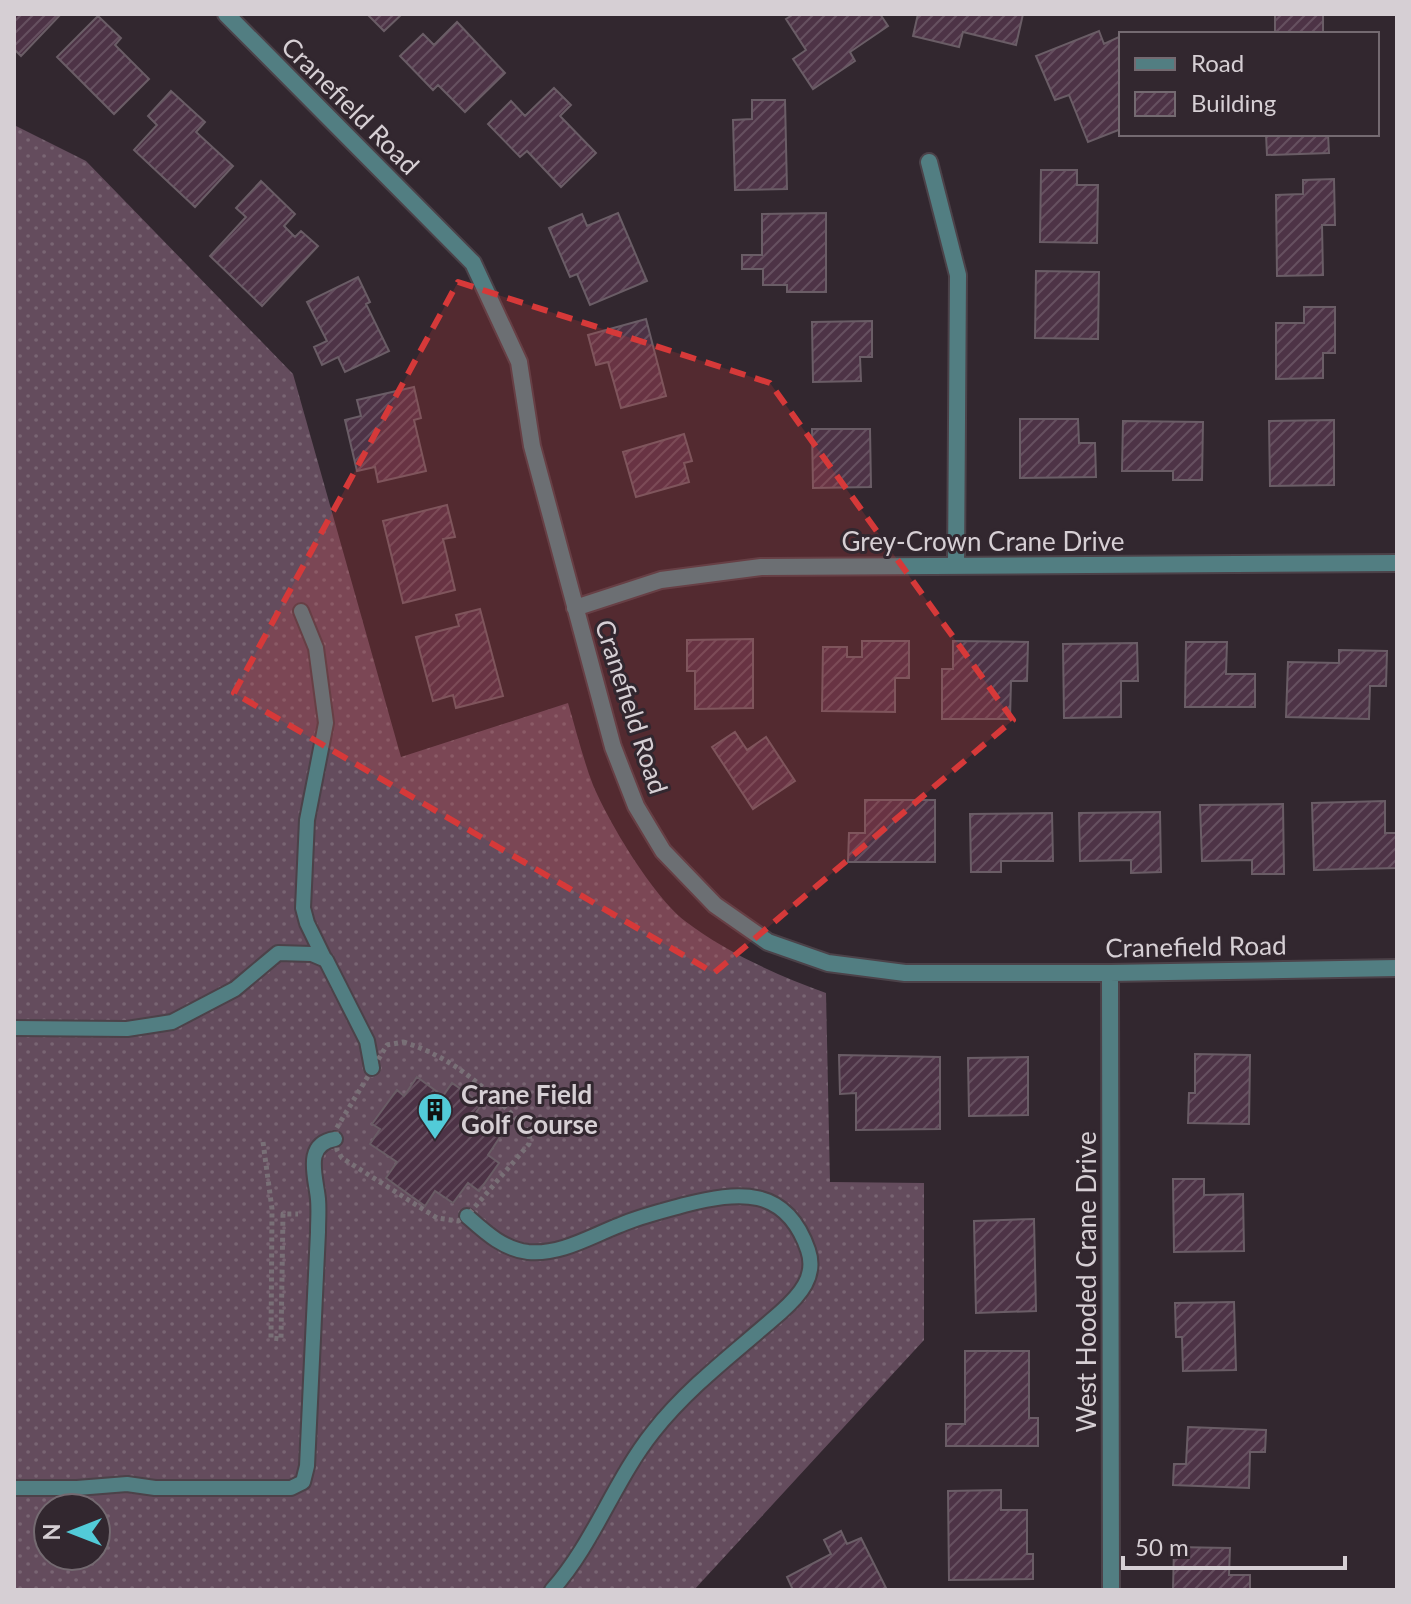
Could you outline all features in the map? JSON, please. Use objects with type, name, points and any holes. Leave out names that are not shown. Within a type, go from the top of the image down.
[{"type":"street","name":"Cranefield Road","points":[[226,14],[473,263],[519,362],[532,446],[613,747],[636,806],[663,851],[715,905],[768,942],[828,963],[905,973],[1397,968]]},
{"type":"street","points":[[929,162],[958,275],[956,566]]},
{"type":"street","name":"Grey-Crown Crane Drive","points":[[575,608],[661,580],[761,567],[1397,563]]},
{"type":"street","name":"West Hooded Crane Drive","points":[[1110,973],[1111,1590]]},
{"type":"lane","points":[[301,611],[320,667],[326,723],[307,820],[303,908],[307,923],[367,1041],[372,1068]]},
{"type":"lane","points":[[14,1028],[127,1029],[159,1026],[182,1018],[235,989],[278,953],[312,954],[326,960]]},
{"type":"lane","points":[[14,1488],[77,1488],[111,1484],[155,1488],[298,1486],[306,1475],[307,1466],[319,1214],[312,1165],[315,1151],[320,1145],[335,1139]]},
{"type":"lane","points":[[467,1216],[491,1238],[509,1247],[539,1253],[573,1245],[660,1211],[720,1196],[750,1196],[782,1208],[803,1236],[810,1256],[811,1270],[800,1294],[693,1390],[653,1432],[577,1556],[552,1590]]},
{"type":"path","points":[[403,1042],[423,1048],[499,1100],[530,1133],[529,1144],[467,1216],[458,1221],[437,1218],[342,1158],[335,1139],[336,1129],[372,1068],[387,1045],[403,1042]]},
{"type":"path","points":[[263,1142],[272,1209],[271,1338],[281,1339],[283,1214]]},
{"type":"path","points":[[272,1209],[283,1214],[319,1214]]},
{"type":"highlighted area","points":[[458,282],[770,383],[1013,720],[714,973],[234,693]]},
{"type":"shaded area","name":"Crane Field Golf Course","points":[[14,125],[86,161],[293,374],[401,757],[568,703],[600,801],[659,895],[685,921],[735,953],[826,993],[830,1182],[924,1183],[924,1340],[694,1590],[14,1590]]},
{"type":"building","points":[[14,14],[61,14],[21,56],[14,49]]},
{"type":"building","points":[[367,14],[402,14],[384,31]]},
{"type":"building","points":[[794,14],[880,14],[888,26],[850,52],[855,61],[813,89],[793,59],[806,50],[786,19]]},
{"type":"building","points":[[918,14],[1023,14],[1016,45],[963,32],[959,47],[913,36]]},
{"type":"building","points":[[1275,14],[1323,14],[1323,32],[1275,32]]},
{"type":"building","points":[[98,16],[121,38],[115,45],[149,79],[114,114],[57,57]]},
{"type":"building","points":[[457,22],[505,73],[465,112],[438,85],[433,90],[400,56],[423,34],[434,45]]},
{"type":"building","points":[[1099,31],[1104,44],[1119,37],[1119,130],[1088,142],[1069,95],[1055,100],[1036,56]]},
{"type":"building","points":[[554,88],[571,105],[560,116],[596,153],[561,187],[527,151],[520,157],[488,124],[511,101],[525,116]]},
{"type":"building","points":[[171,91],[205,122],[196,132],[233,166],[195,207],[134,150],[157,125],[148,116]]},
{"type":"building","points":[[752,100],[785,100],[787,189],[735,190],[733,120],[752,119]]},
{"type":"building","points":[[1266,136],[1328,136],[1329,153],[1267,155]]},
{"type":"building","points":[[1041,170],[1077,170],[1077,185],[1098,185],[1097,243],[1040,242]]},
{"type":"building","points":[[1334,179],[1335,225],[1322,225],[1323,275],[1277,276],[1276,195],[1303,194],[1303,180]]},
{"type":"building","points":[[261,181],[295,214],[284,226],[295,237],[301,231],[318,246],[262,306],[210,256],[246,217],[236,208]]},
{"type":"building","points":[[618,213],[647,281],[590,305],[577,274],[570,277],[549,228],[582,214],[587,226]]},
{"type":"building","points":[[826,213],[826,292],[787,292],[787,285],[763,285],[763,269],[742,269],[742,255],[762,255],[762,214]]},
{"type":"building","points":[[1036,271],[1099,272],[1098,339],[1035,338]]},
{"type":"building","points":[[358,277],[370,302],[366,304],[389,351],[345,372],[338,357],[322,365],[314,347],[327,341],[307,302]]},
{"type":"building","points":[[1304,307],[1335,307],[1335,353],[1323,353],[1323,378],[1276,379],[1276,323],[1304,323]]},
{"type":"building","points":[[646,319],[666,396],[621,408],[608,362],[596,365],[588,335]]},
{"type":"building","points":[[872,321],[872,357],[860,357],[861,381],[813,382],[812,322]]},
{"type":"building","points":[[414,387],[421,418],[414,420],[426,471],[378,482],[375,467],[357,471],[345,420],[361,416],[357,400]]},
{"type":"building","points":[[1020,419],[1078,419],[1079,443],[1095,443],[1096,477],[1020,478]]},
{"type":"building","points":[[1334,420],[1334,485],[1270,486],[1269,421]]},
{"type":"building","points":[[1123,421],[1203,422],[1202,480],[1173,480],[1173,471],[1122,471]]},
{"type":"building","points":[[812,429],[870,429],[871,487],[813,488]]},
{"type":"building","points":[[684,434],[692,461],[684,463],[689,482],[636,497],[623,452]]},
{"type":"building","points":[[447,505],[455,537],[443,539],[455,590],[403,603],[383,521]]},
{"type":"building","points":[[480,609],[503,696],[456,708],[453,695],[433,701],[416,637],[459,626],[456,615]]},
{"type":"building","points":[[753,639],[753,708],[695,709],[695,671],[687,671],[687,640]]},
{"type":"building","points":[[862,641],[909,641],[909,678],[895,678],[895,712],[822,711],[823,647],[847,647],[847,657],[862,657]]},
{"type":"building","points":[[953,641],[1028,642],[1027,681],[1011,681],[1010,719],[942,719],[942,669],[953,669]]},
{"type":"building","points":[[1186,642],[1227,642],[1226,674],[1255,674],[1255,707],[1185,707]]},
{"type":"building","points":[[1137,643],[1138,681],[1121,681],[1121,717],[1064,718],[1063,644]]},
{"type":"building","points":[[1339,650],[1387,651],[1386,686],[1370,686],[1369,719],[1286,717],[1288,662],[1339,663]]},
{"type":"building","points":[[735,732],[747,750],[766,737],[795,781],[753,809],[712,747]]},
{"type":"building","points":[[865,800],[935,800],[935,862],[848,862],[849,833],[865,833]]},
{"type":"building","points":[[1385,801],[1385,833],[1397,833],[1397,868],[1314,870],[1312,803]]},
{"type":"building","points":[[1283,804],[1284,874],[1252,874],[1252,860],[1202,861],[1200,805]]},
{"type":"building","points":[[1160,812],[1161,872],[1131,873],[1131,860],[1080,861],[1079,813]]},
{"type":"building","points":[[1052,813],[1053,861],[1001,861],[1001,872],[971,872],[970,814]]},
{"type":"building","points":[[1195,1054],[1250,1055],[1249,1124],[1188,1123],[1189,1093],[1195,1093]]},
{"type":"building","points":[[839,1055],[940,1057],[940,1129],[856,1130],[856,1093],[840,1094]]},
{"type":"building","points":[[1028,1057],[1028,1115],[969,1116],[968,1058]]},
{"type":"building","name":"Crane Field Golf Course","points":[[417,1077],[443,1096],[452,1083],[482,1104],[472,1118],[500,1137],[488,1155],[499,1163],[479,1191],[468,1183],[453,1203],[435,1191],[425,1206],[386,1178],[397,1162],[370,1144],[380,1129],[372,1124],[397,1090],[404,1096]]},
{"type":"building","points":[[1173,1179],[1204,1179],[1204,1195],[1243,1194],[1244,1251],[1174,1252]]},
{"type":"building","points":[[1034,1219],[1036,1311],[976,1313],[974,1221]]},
{"type":"building","points":[[1234,1302],[1236,1370],[1183,1371],[1182,1337],[1176,1337],[1175,1303]]},
{"type":"building","points":[[965,1351],[1029,1351],[1029,1418],[1038,1418],[1038,1446],[946,1446],[946,1424],[965,1424]]},
{"type":"building","points":[[1188,1427],[1266,1430],[1265,1452],[1250,1452],[1249,1488],[1173,1485],[1174,1464],[1186,1464]]},
{"type":"building","points":[[1001,1490],[1001,1510],[1027,1510],[1027,1554],[1033,1554],[1033,1579],[949,1580],[948,1491]]},
{"type":"building","points":[[841,1531],[847,1544],[861,1538],[887,1590],[793,1590],[787,1577],[831,1554],[824,1540]]},
{"type":"building","points":[[1174,1547],[1230,1548],[1229,1575],[1250,1575],[1250,1590],[1173,1590]]},
{"type":"place","name":"Crane Field Golf Course","points":[[435,1141]]}]
